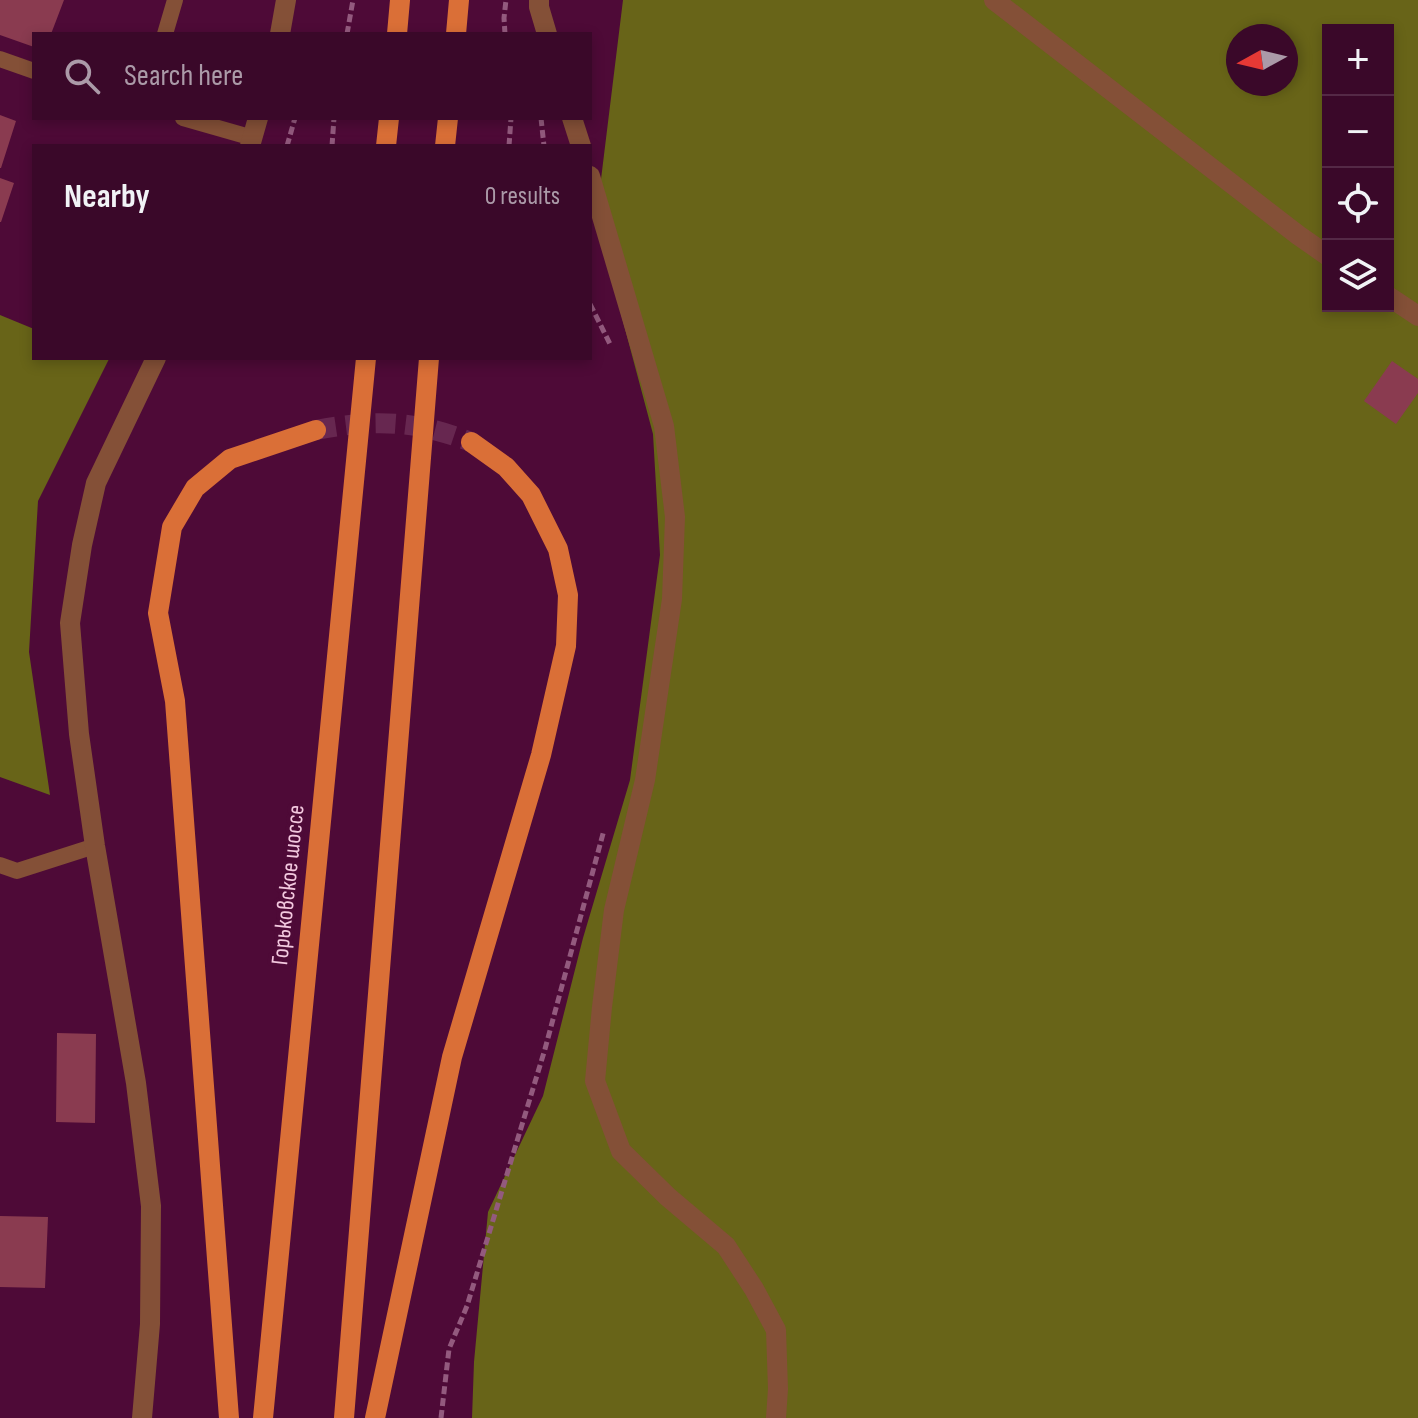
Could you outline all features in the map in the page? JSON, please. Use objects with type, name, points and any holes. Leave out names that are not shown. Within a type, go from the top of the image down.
[{"type":"main road","points":[[397,32],[400,0]]},
{"type":"main road","points":[[456,32],[459,0]]},
{"type":"main road","points":[[386,144],[389,120]]},
{"type":"main road","points":[[445,144],[448,120]]},
{"type":"main road","name":"Горьковское шоссе","points":[[263,1418],[366,360]]},
{"type":"main road","points":[[344,1418],[429,360]]},
{"type":"main road","points":[[229,1418],[175,701],[158,613],[172,527],[195,488],[230,459],[316,430]]},
{"type":"main road","points":[[375,1418],[452,1057],[541,755],[566,646],[568,595],[558,549],[531,495],[506,467],[471,442]]},
{"type":"street","points":[[280,32],[286,0]]},
{"type":"street","points":[[539,0],[546,32]]},
{"type":"street","points":[[994,0],[1322,252]]},
{"type":"street","points":[[252,142],[258,120]]},
{"type":"street","points":[[573,120],[580,144]]},
{"type":"street","points":[[592,183],[664,426],[675,517],[672,599],[645,780],[614,910],[595,1081],[621,1151],[668,1197],[726,1246],[754,1289],[776,1330],[776,1418]]},
{"type":"street","points":[[1394,300],[1418,316]]},
{"type":"street","points":[[142,1418],[150,1324],[151,1206],[136,1083],[79,734],[70,623],[82,545],[96,483],[155,360]]},
{"type":"lane","points":[[166,32],[175,0]]},
{"type":"lane","points":[[0,59],[32,70]]},
{"type":"lane","points":[[189,120],[252,142]]},
{"type":"lane","points":[[0,865],[17,871],[95,846]]},
{"type":"path","points":[[347,32],[353,0]]},
{"type":"path","points":[[505,32],[506,0]]},
{"type":"path","points":[[288,144],[294,120]]},
{"type":"path","points":[[332,144],[334,120]]},
{"type":"path","points":[[509,144],[511,120]]},
{"type":"path","points":[[541,120],[544,144]]},
{"type":"path","points":[[592,308],[615,354]]},
{"type":"path","points":[[441,1418],[449,1349],[467,1306],[545,1049],[604,828]]},
{"type":"shaded area","points":[[623,0],[1418,0],[1418,1418],[472,1418],[488,1212],[543,1096],[583,938],[630,780],[660,555],[653,434],[596,220]]},
{"type":"shaded area","points":[[0,315],[32,328],[32,360],[108,360],[38,501],[29,652],[50,795],[0,777]]},
{"type":"building","points":[[0,0],[64,0],[52,32],[32,32],[32,46],[0,35]]},
{"type":"building","points":[[0,115],[16,121],[1,168],[0,168]]},
{"type":"building","points":[[0,178],[14,183],[1,222],[0,222]]},
{"type":"building","points":[[1392,361],[1418,379],[1418,393],[1396,424],[1364,401]]},
{"type":"building","points":[[57,1033],[96,1034],[95,1123],[56,1122]]},
{"type":"building","points":[[0,1216],[48,1217],[45,1288],[0,1287]]},
{"type":"tunnel","points":[[316,430],[358,424],[395,424],[431,429],[471,442]]}]
